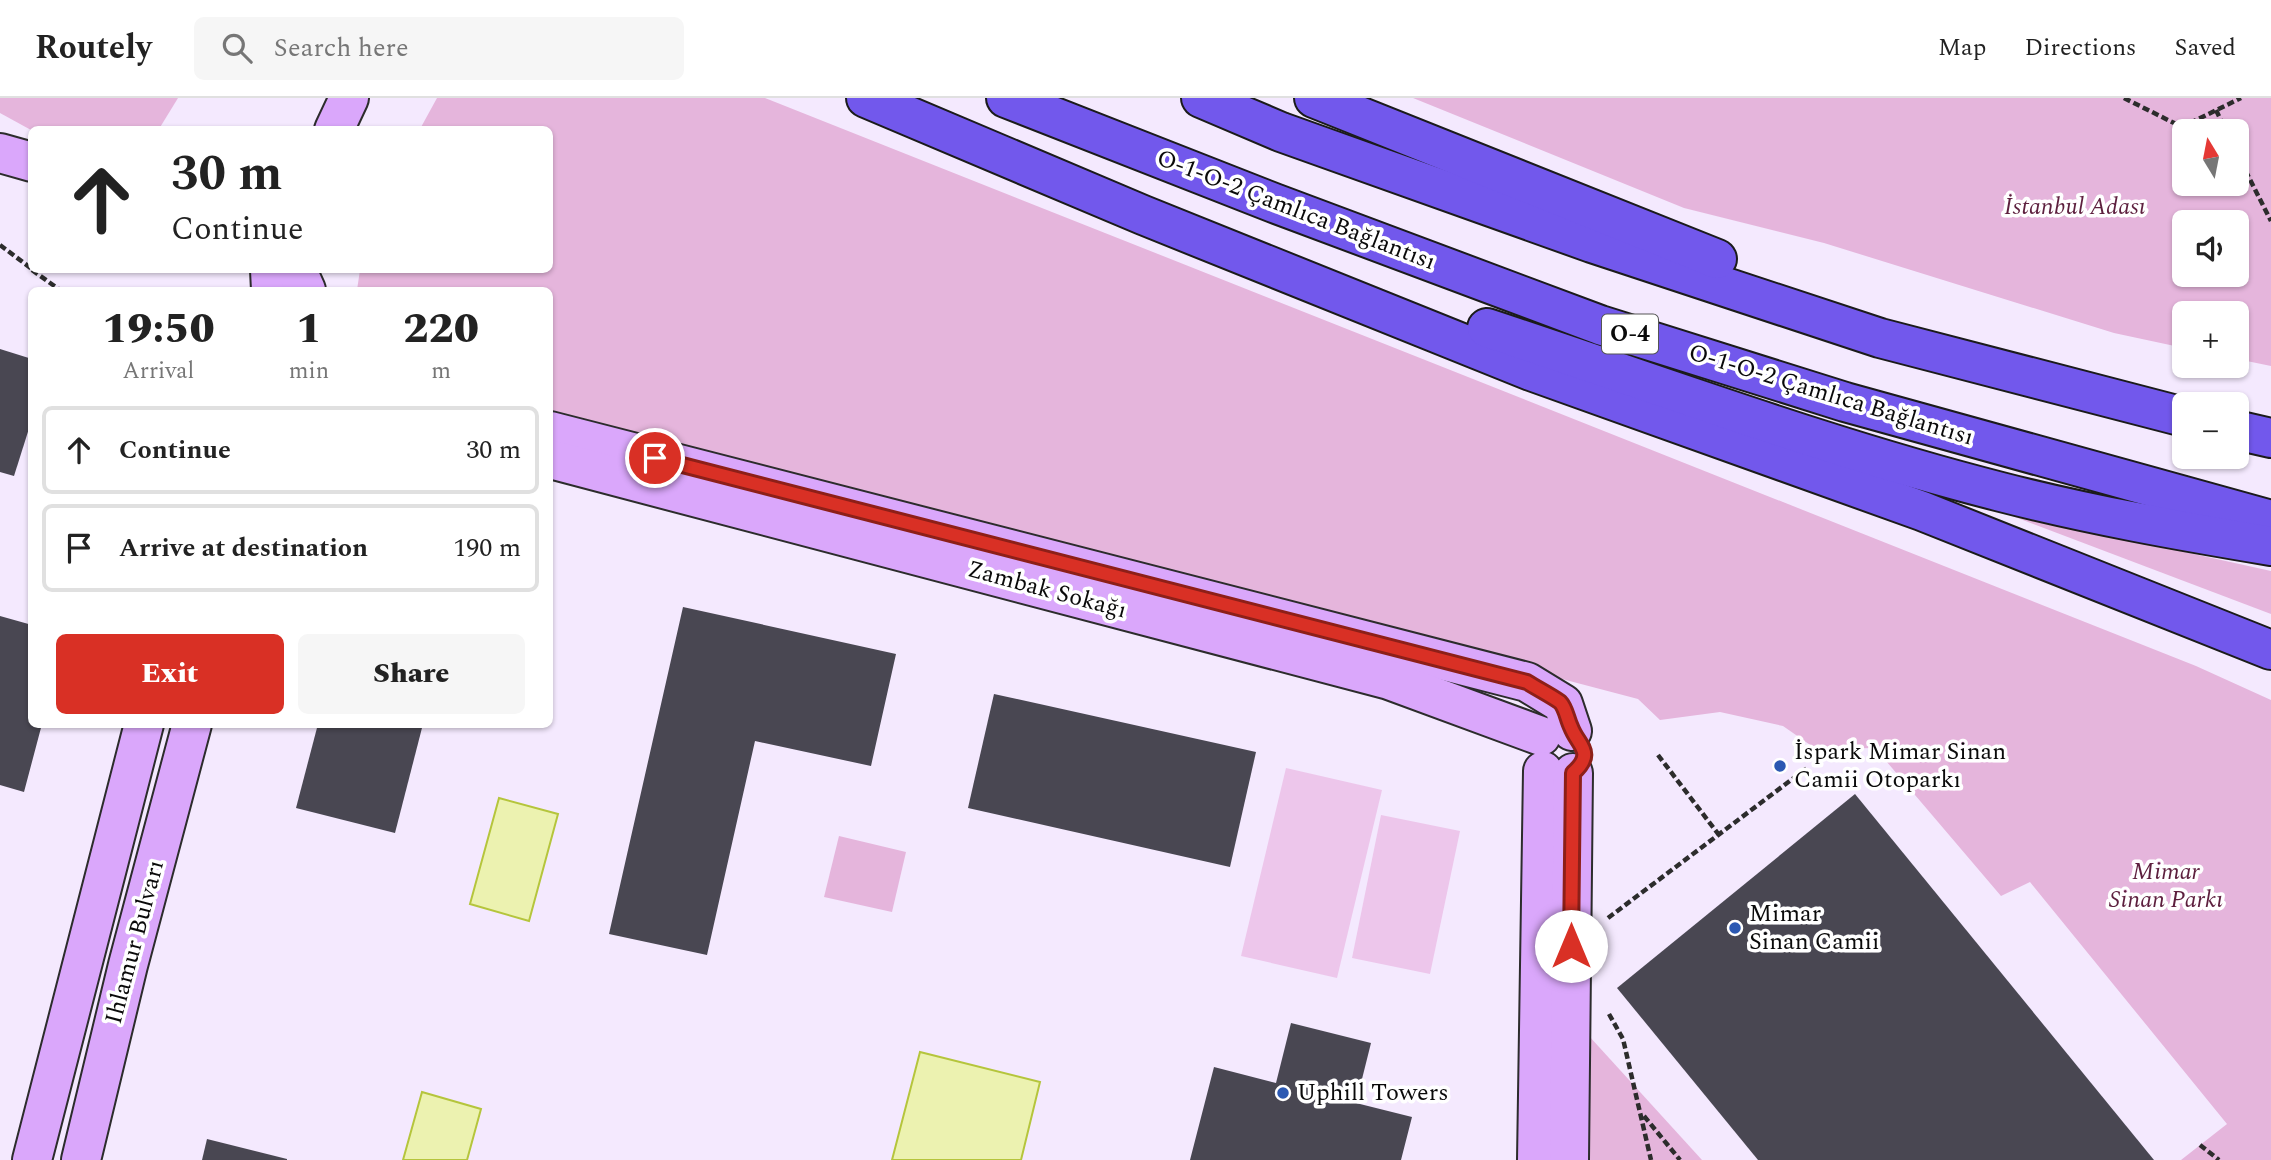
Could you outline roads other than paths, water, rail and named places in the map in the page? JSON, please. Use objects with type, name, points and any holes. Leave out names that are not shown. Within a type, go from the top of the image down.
[{"type":"highway","points":[[866,98],[1143,215],[1531,371],[1922,511],[2271,650]]},
{"type":"highway","name":"O-1-O-2 Çamlıca Bağlantısı","points":[[1006,98],[1274,203],[1600,325],[1845,402],[2271,520]]},
{"type":"highway","points":[[1201,98],[1281,132],[1592,243],[1880,338],[2172,413]]},
{"type":"highway","points":[[1314,98],[1723,261],[2172,412]]},
{"type":"highway","points":[[1143,215],[1864,452],[1976,485],[2162,528],[2271,546]]},
{"type":"highway","points":[[2249,433],[2271,438]]},
{"type":"street","points":[[336,126],[349,98]]},
{"type":"street","points":[[0,153],[28,161]]},
{"type":"street","points":[[553,432],[1527,682],[1563,704],[1557,753],[1537,1160]]},
{"type":"street","name":"Zambak Sokağı","points":[[553,460],[1390,680],[1557,753]]},
{"type":"street","name":"Ihlamur Bulvarı","points":[[32,1160],[143,728]]},
{"type":"street","name":"Ihlamur Bulvarı","points":[[80,1160],[191,728]]},
{"type":"street","points":[[1557,753],[1571,946],[1569,1160]]},
{"type":"place","name":"İspark Mimar Sinan Camii Otoparkı","points":[[1780,766]]},
{"type":"place","name":"Mimar Sinan Camii","points":[[1735,928]]},
{"type":"place","name":"Uphill Towers","points":[[1283,1093]]},
{"type":"park label","name":"İstanbul Adası","points":[[2075,207]]},
{"type":"park label","name":"Mimar Sinan Parkı","points":[[2166,886]]}]
